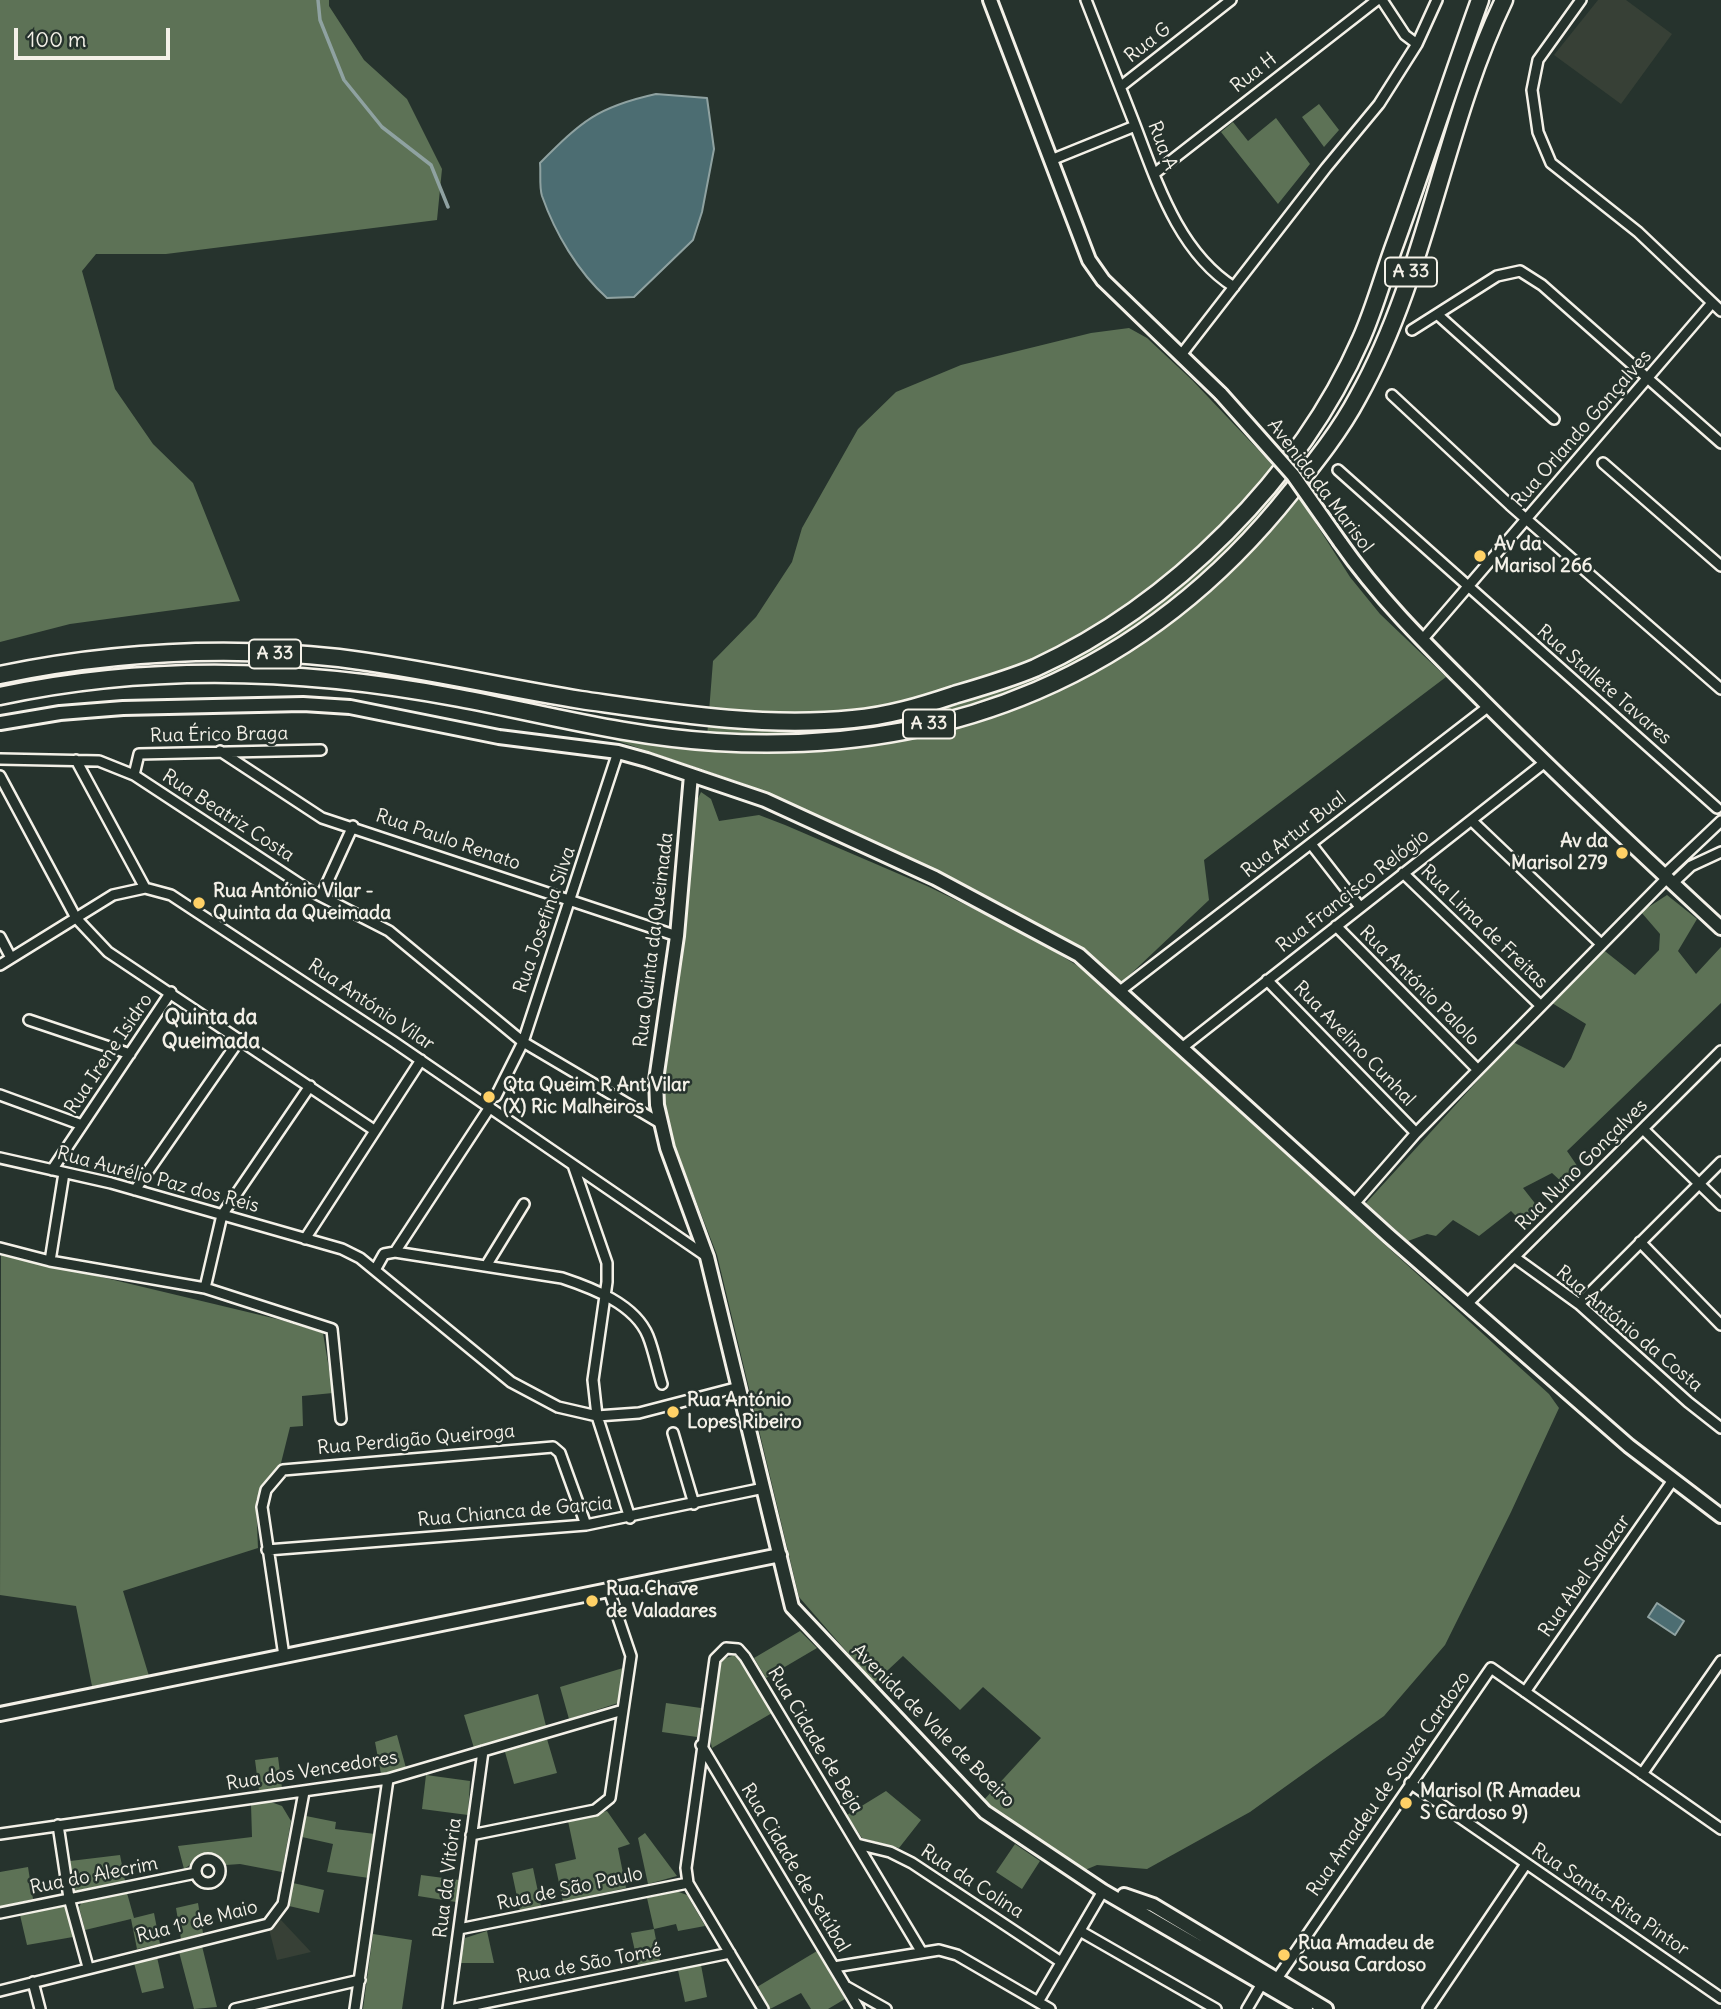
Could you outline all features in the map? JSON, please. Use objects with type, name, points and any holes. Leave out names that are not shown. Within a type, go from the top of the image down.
[{"type":"highway","name":"A 33","points":[[0,675],[123,657],[193,652],[282,654],[382,664],[549,695],[746,722],[858,719],[907,710],[1011,677],[1089,639],[1166,587],[1230,528],[1259,496],[1314,424],[1361,340],[1480,0]]},
{"type":"highway","name":"A 33","points":[[0,696],[131,676],[260,673],[388,685],[659,735],[713,742],[765,743],[860,737],[986,710],[1050,688],[1097,663],[1156,625],[1217,576],[1270,519],[1311,467],[1357,400],[1383,346],[1475,75],[1504,0]]},
{"type":"highway","points":[[0,704],[80,690],[260,673]]},
{"type":"street","name":"Avenida da Marisol","points":[[990,0],[1089,260],[1103,280],[1221,394],[1293,475],[1368,582],[1422,640],[1544,762],[1721,928]]},
{"type":"street","name":"Rua A","points":[[1087,0],[1154,174],[1177,224],[1192,247],[1221,279],[1234,287]]},
{"type":"street","name":"Rua G","points":[[1120,87],[1231,0]]},
{"type":"street","points":[[1379,0],[1405,35],[1417,44]]},
{"type":"street","name":"Rua H","points":[[1154,174],[1379,0]]},
{"type":"street","points":[[1181,355],[1379,104],[1417,44],[1437,0]]},
{"type":"street","points":[[1581,0],[1538,60],[1532,90],[1538,132],[1551,163],[1626,223],[1721,311]]},
{"type":"street","points":[[1051,160],[1135,126]]},
{"type":"street","points":[[1412,330],[1497,276],[1521,271],[1542,285],[1721,443]]},
{"type":"street","name":"Rua Orlando Gonçalves","points":[[1422,640],[1712,303]]},
{"type":"street","points":[[1438,314],[1554,419]]},
{"type":"street","points":[[1392,395],[1527,519],[1721,689]]},
{"type":"street","points":[[1603,463],[1721,566]]},
{"type":"street","name":"Rua Stallete Tavares","points":[[1338,470],[1717,808]]},
{"type":"street","points":[[0,723],[60,713],[123,708],[325,705],[499,737],[618,752],[765,800],[935,878],[1079,955],[1353,1205],[1629,1446],[1721,1516]]},
{"type":"street","name":"Rua Artur Bual","points":[[1120,991],[1489,706]]},
{"type":"street","name":"Rua Érico Braga","points":[[134,775],[139,754],[321,750]]},
{"type":"street","name":"Rua Paulo Renato","points":[[220,751],[322,818],[353,826],[677,936]]},
{"type":"street","name":"Rua Josefina Silva","points":[[496,1096],[523,1042],[618,752]]},
{"type":"street","name":"Rua Beatriz Costa","points":[[0,758],[99,761],[134,775],[321,896],[389,931],[523,1042],[660,1124]]},
{"type":"street","points":[[0,965],[113,895],[145,888],[76,760]]},
{"type":"street","name":"Rua Francisco Relógio","points":[[1182,1047],[1544,762]]},
{"type":"street","name":"Rua Quinta da Queimada","points":[[691,775],[677,936],[656,1080],[660,1124],[707,1257],[780,1555]]},
{"type":"street","points":[[0,776],[76,918],[108,952],[374,1130]]},
{"type":"street","points":[[1472,821],[1601,944]]},
{"type":"street","points":[[1353,1205],[1416,1133],[1668,879],[1721,821]]},
{"type":"street","points":[[321,896],[353,826]]},
{"type":"street","points":[[1311,844],[1360,907]]},
{"type":"street","points":[[1668,879],[1721,852]]},
{"type":"street","name":"Rua Lima de Freitas","points":[[1403,873],[1541,1006]]},
{"type":"street","name":"Rua António Vilar","points":[[145,888],[181,900],[421,1060],[707,1257]]},
{"type":"street","name":"Rua António Palolo","points":[[1336,926],[1478,1070]]},
{"type":"street","points":[[0,937],[11,958]]},
{"type":"street","name":"Rua Avelino Cunhal","points":[[1267,980],[1416,1133]]},
{"type":"street","name":"Rua Irene Isidro","points":[[51,1170],[171,992]]},
{"type":"street","points":[[29,1020],[130,1054]]},
{"type":"street","points":[[135,1190],[240,1039]]},
{"type":"street","name":"Rua Nuno Gonçalves","points":[[1467,1304],[1721,1051]]},
{"type":"street","points":[[421,1060],[306,1239],[342,1249],[375,1270],[520,1388],[558,1406],[597,1416],[639,1413],[739,1387]]},
{"type":"street","points":[[205,1288],[222,1215],[310,1086]]},
{"type":"street","points":[[0,1095],[82,1125]]},
{"type":"street","points":[[395,1252],[490,1107]]},
{"type":"street","points":[[1643,1129],[1721,1205]]},
{"type":"street","name":"Rua Aurélio Paz dos Reis","points":[[0,1158],[135,1190],[306,1239]]},
{"type":"street","points":[[1579,1304],[1721,1162]]},
{"type":"street","points":[[573,1165],[607,1263],[605,1294],[593,1366],[597,1416],[630,1518]]},
{"type":"street","points":[[50,1261],[64,1173]]},
{"type":"street","points":[[486,1266],[524,1204]]},
{"type":"street","points":[[1640,1242],[1721,1325]]},
{"type":"street","points":[[0,1248],[50,1261],[205,1288],[332,1329],[341,1419]]},
{"type":"street","points":[[375,1270],[384,1254],[395,1252],[562,1278],[605,1294],[643,1327],[662,1384]]},
{"type":"street","name":"Rua António da Costa","points":[[1514,1257],[1579,1304],[1688,1402],[1721,1428]]},
{"type":"street","points":[[673,1433],[694,1504]]},
{"type":"street","name":"Rua Perdigão Queiroga","points":[[267,1550],[263,1498],[273,1479],[283,1470],[547,1447],[558,1450],[586,1525]]},
{"type":"street","name":"Rua Abel Salazar","points":[[1525,1692],[1673,1480]]},
{"type":"street","name":"Rua Chianca de Garcia","points":[[267,1550],[586,1525],[630,1518],[764,1488]]},
{"type":"street","points":[[267,1550],[284,1656]]},
{"type":"street","points":[[0,1714],[780,1555]]},
{"type":"street","name":"Avenida de Vale de Boeiro","points":[[780,1555],[792,1607],[981,1807],[1103,1891],[1326,2009]]},
{"type":"street","points":[[471,1835],[595,1810],[607,1803],[612,1792],[631,1656],[609,1591]]},
{"type":"street","name":"Rua Cidade de Beja","points":[[701,1745],[716,1655],[726,1647],[738,1648],[921,1951]]},
{"type":"street","points":[[1642,1774],[1721,1661]]},
{"type":"street","name":"Rua Amadeu de Souza Cardozo","points":[[1247,2009],[1491,1668],[1721,1829]]},
{"type":"street","name":"Rua dos Vencedores","points":[[0,1834],[388,1779],[623,1710]]},
{"type":"street","points":[[701,1745],[686,1850],[688,1883],[763,2009]]},
{"type":"street","name":"Rua Cidade de Setúbal","points":[[701,1745],[859,2009]]},
{"type":"street","name":"Rua da Vitória","points":[[448,2009],[483,1751]]},
{"type":"street","points":[[355,2009],[388,1779]]},
{"type":"street","name":"Rua Santa-Rita Pintor","points":[[1410,1783],[1721,1998]]},
{"type":"street","name":"Rua 1º de Maio","points":[[0,1991],[268,1924],[283,1905],[304,1792]]},
{"type":"street","points":[[58,1825],[69,1898],[88,1967]]},
{"type":"street","name":"Rua da Colina","points":[[857,1844],[890,1852],[912,1863],[1061,1962]]},
{"type":"street","points":[[1428,2009],[1526,1864]]},
{"type":"street","name":"Rua do Alecrim","points":[[0,1913],[196,1873]]},
{"type":"street","name":"Rua de São Paulo","points":[[459,1929],[688,1883]]},
{"type":"street","points":[[1038,2002],[1103,1891]]},
{"type":"street","points":[[1080,1931],[1216,2009]]},
{"type":"street","points":[[834,1967],[939,1950],[957,1955],[1050,2009]]},
{"type":"street","name":"Rua de São Tomé","points":[[455,2009],[730,1953]]},
{"type":"street","points":[[235,2009],[360,1980]]},
{"type":"street","name":"Avenida de Vale de Boeiro","points":[[1270,1980],[1306,2009]]},
{"type":"street","points":[[33,1982],[40,2009]]},
{"type":"street","points":[[845,1986],[886,2009]]},
{"type":"shaded area","points":[[1598,0],[1626,0],[1672,34],[1621,104],[1554,55]]},
{"type":"shaded area","points":[[281,1920],[311,1952],[277,1960],[269,1929]]},
{"type":"green space","points":[[0,0],[329,0],[329,6],[364,60],[407,99],[442,169],[437,220],[166,254],[96,254],[82,271],[115,389],[153,444],[193,483],[240,601],[70,624],[0,642]]},
{"type":"green space","points":[[1319,104],[1339,130],[1324,147],[1302,117]]},
{"type":"green space","points":[[1276,118],[1310,164],[1278,204],[1221,132],[1233,122],[1248,141]]},
{"type":"green space","points":[[1129,328],[1147,338],[1192,380],[1266,458],[1299,497],[1350,577],[1380,614],[1446,677],[1204,860],[1209,900],[1120,984],[1078,950],[954,883],[745,784],[612,739],[706,750],[713,661],[756,617],[792,562],[802,528],[858,429],[896,392],[961,365],[1091,333]]},
{"type":"green space","points":[[701,792],[711,799],[719,821],[759,815],[785,825],[927,886],[1028,935],[1081,968],[1549,1394],[1559,1408],[1445,1645],[1384,1716],[1250,1812],[1147,1869],[1097,1865],[1085,1870],[1044,1848],[982,1802],[1041,1738],[983,1687],[960,1710],[903,1656],[874,1683],[799,1597],[717,1255],[665,1121],[662,1080],[695,805]]},
{"type":"green space","points":[[1667,895],[1697,919],[1678,951],[1696,974],[1721,947],[1721,1003],[1567,1151],[1582,1173],[1565,1185],[1552,1173],[1523,1188],[1541,1211],[1524,1224],[1511,1211],[1479,1236],[1453,1220],[1436,1236],[1427,1234],[1408,1241],[1366,1203],[1513,1042],[1564,1068],[1571,1059],[1586,1024],[1552,1003],[1601,948],[1635,975],[1659,950],[1660,934],[1641,912]]},
{"type":"green space","points":[[1,1253],[281,1320],[323,1333],[333,1393],[302,1396],[303,1426],[290,1427],[281,1463],[256,1500],[258,1548],[123,1591],[149,1676],[92,1686],[76,1606],[0,1595]]},
{"type":"green space","points":[[800,1631],[817,1648],[766,1678],[754,1658]]},
{"type":"green space","points":[[735,1655],[741,1659],[772,1713],[712,1748],[709,1735],[719,1667],[723,1659]]},
{"type":"green space","points":[[623,1668],[618,1703],[569,1719],[560,1687]]},
{"type":"green space","points":[[538,1694],[546,1726],[474,1748],[464,1715]]},
{"type":"green space","points":[[666,1703],[701,1708],[697,1737],[662,1732]]},
{"type":"green space","points":[[397,1735],[406,1768],[381,1774],[375,1742]]},
{"type":"green space","points":[[547,1739],[557,1773],[514,1784],[505,1752]]},
{"type":"green space","points":[[278,1757],[282,1788],[259,1791],[255,1760]]},
{"type":"green space","points":[[426,1775],[470,1781],[468,1815],[422,1809]]},
{"type":"green space","points":[[886,1791],[921,1820],[899,1848],[862,1838],[847,1815]]},
{"type":"green space","points":[[271,1802],[282,1806],[291,1821],[282,1872],[240,1864],[226,1865],[216,1854],[210,1853],[184,1869],[178,1846],[252,1837],[251,1804]]},
{"type":"green space","points":[[607,1811],[630,1844],[618,1848],[626,1888],[563,1902],[555,1864],[576,1859],[568,1821]]},
{"type":"green space","points":[[306,1816],[336,1822],[335,1829],[375,1834],[369,1878],[327,1872],[333,1844],[302,1837]]},
{"type":"green space","points":[[645,1833],[677,1876],[648,1884],[638,1838]]},
{"type":"green space","points":[[1015,1844],[1040,1861],[1022,1889],[996,1872]]},
{"type":"green space","points":[[120,1855],[125,1881],[75,1891],[70,1861]]},
{"type":"green space","points":[[28,1867],[33,1899],[0,1907],[0,1872]]},
{"type":"green space","points":[[533,1868],[541,1906],[520,1911],[512,1873]]},
{"type":"green space","points":[[421,1875],[459,1880],[456,1902],[418,1896]]},
{"type":"green space","points":[[293,1883],[324,1890],[319,1913],[289,1906]]},
{"type":"green space","points":[[676,1891],[687,1895],[705,1926],[678,1931],[676,1924],[654,1929],[647,1898]]},
{"type":"green space","points":[[127,1893],[134,1918],[154,1913],[160,1944],[137,1949],[131,1919],[85,1930],[79,1907],[82,1902]]},
{"type":"green space","points":[[198,1903],[203,1933],[181,1939],[176,1908]]},
{"type":"green space","points":[[65,1905],[73,1937],[27,1945],[20,1915]]},
{"type":"green space","points":[[654,1929],[660,1961],[638,1965],[631,1933]]},
{"type":"green space","points":[[487,1931],[494,1963],[460,1963],[465,1938]]},
{"type":"green space","points":[[373,1934],[412,1940],[402,2009],[363,2009]]},
{"type":"green space","points":[[202,1946],[217,2007],[194,2009],[179,1952]]},
{"type":"green space","points":[[817,1951],[845,1999],[828,2009],[811,2009],[801,1993],[770,2009],[757,1987]]},
{"type":"green space","points":[[157,1957],[164,1988],[142,1993],[134,1963]]},
{"type":"green space","points":[[701,1965],[707,1997],[685,2002],[678,1970]]},
{"type":"water","points":[[656,94],[707,98],[714,149],[702,212],[693,240],[634,297],[607,298],[586,276],[568,251],[547,210],[541,192],[540,163],[580,126],[604,110]]},
{"type":"water","points":[[1657,1603],[1684,1621],[1675,1635],[1648,1617]]},
{"type":"waterway","points":[[318,0],[320,20],[344,80],[382,127],[431,165],[448,207]]},
{"type":"place","name":"Av da Marisol 266","points":[[1480,556]]},
{"type":"place","name":"Av da Marisol 279","points":[[1622,853]]},
{"type":"place","name":"Rua António Vilar - Quinta da Queimada","points":[[199,903]]},
{"type":"place","name":"Qta Queim R Ant Vilar (X) Ric Malheiros","points":[[489,1097]]},
{"type":"place","name":"Rua António Lopes Ribeiro","points":[[673,1412]]},
{"type":"place","name":"Rua Chave de Valadares","points":[[592,1601]]},
{"type":"place","name":"Marisol (R Amadeu S Cardoso 9)","points":[[1406,1803]]},
{"type":"place","name":"Rua Amadeu de Sousa Cardoso","points":[[1284,1955]]},
{"type":"district","name":"Quinta da Queimada","points":[[211,1030]]}]
